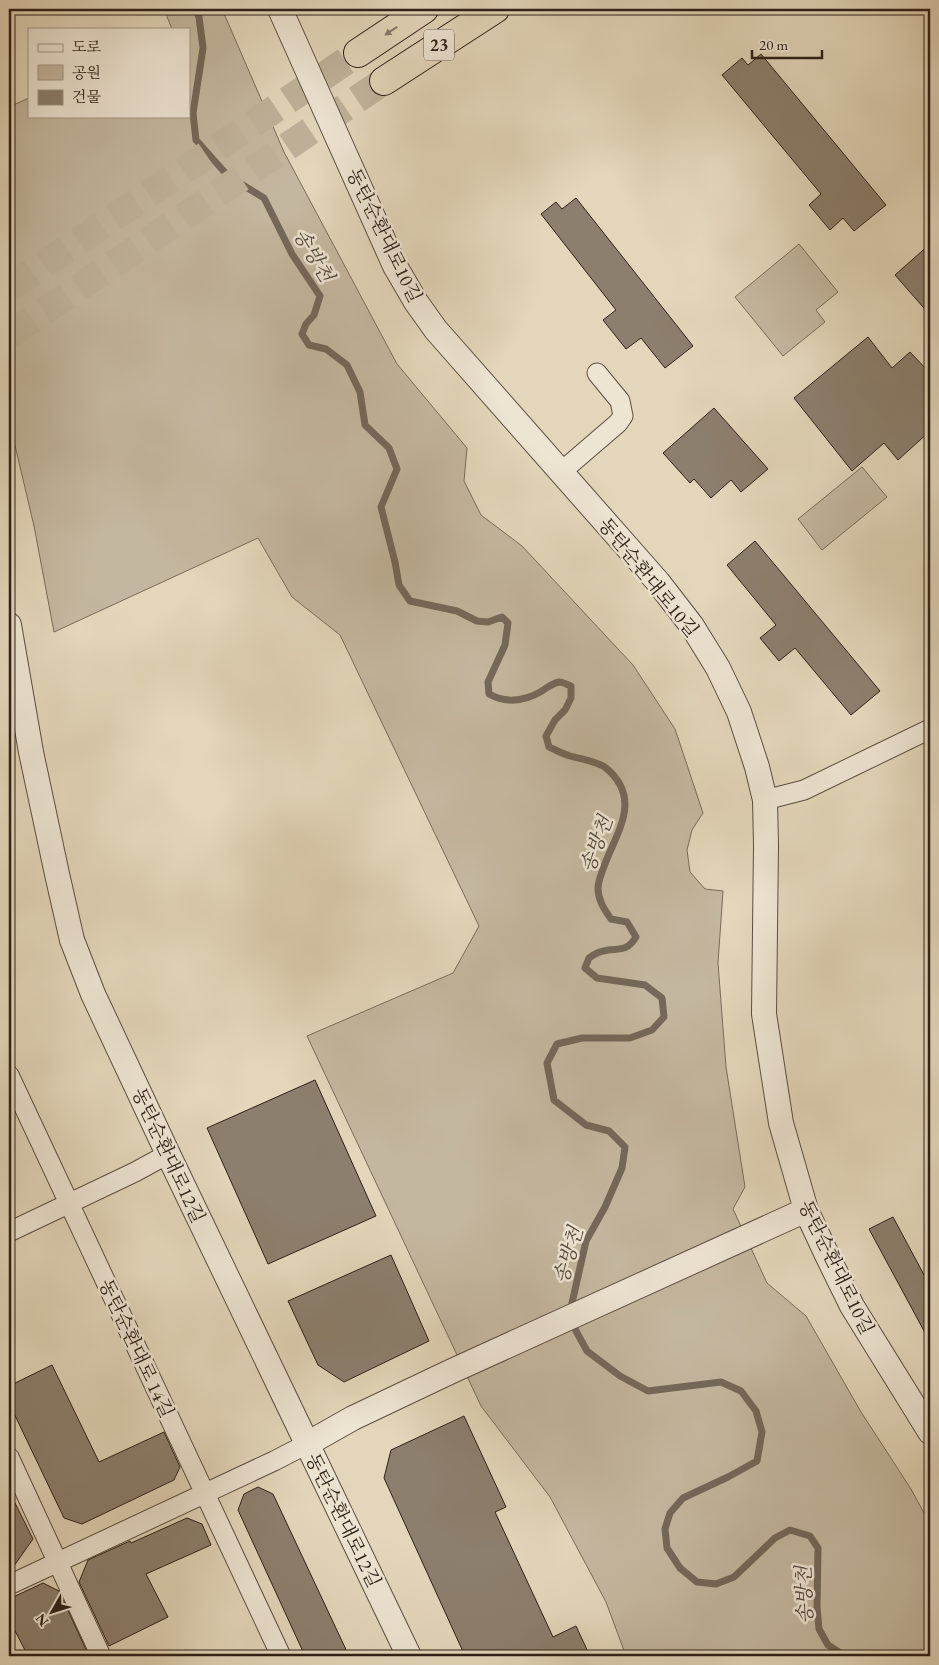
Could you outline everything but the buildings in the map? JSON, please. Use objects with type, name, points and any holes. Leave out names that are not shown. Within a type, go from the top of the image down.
[{"type":"highway","name":"23","points":[[358,53],[424,9]]},
{"type":"highway","name":"23","points":[[384,81],[495,9]]},
{"type":"street","name":"동탄순환대로10길","points":[[280,9],[395,266],[416,302],[436,330],[658,582],[697,634],[718,668],[739,712],[757,767],[765,800],[764,1014],[781,1123],[806,1210],[852,1306],[930,1432]]},
{"type":"street","points":[[561,472],[618,423],[623,416],[620,402],[597,373]]},
{"type":"street","name":"동탄순환대로12길","points":[[9,626],[16,699],[31,752],[72,940],[93,994],[168,1154],[409,1656]]},
{"type":"street","points":[[765,800],[804,790],[930,730]]},
{"type":"street","name":"동탄순환대로 14길","points":[[9,1075],[281,1656]]},
{"type":"street","points":[[9,1232],[135,1172],[168,1154]]},
{"type":"street","points":[[9,1585],[274,1462],[353,1418],[806,1210]]},
{"type":"street","points":[[9,1457],[101,1656]]},
{"type":"green space","points":[[164,9],[222,9],[284,152],[397,364],[467,448],[464,481],[481,515],[522,546],[633,665],[675,729],[703,813],[692,830],[687,850],[690,872],[705,889],[723,891],[718,963],[726,1067],[745,1187],[733,1209],[767,1283],[806,1316],[861,1412],[911,1489],[930,1524],[930,1656],[626,1656],[606,1602],[550,1497],[481,1406],[307,1036],[453,973],[479,926],[340,635],[292,597],[258,538],[54,632],[34,526],[9,420],[9,107],[28,98],[28,118],[190,118],[190,28],[172,28]]},
{"type":"green space","points":[[799,244],[838,292],[816,310],[825,322],[783,356],[735,297]]},
{"type":"green space","points":[[862,467],[887,497],[822,550],[798,519]]},
{"type":"waterway","name":"송방천","points":[[196,9],[199,17],[203,48],[193,113],[196,140],[228,176],[264,198],[292,254],[320,296],[314,315],[306,324],[302,334],[309,345],[326,349],[347,365],[360,392],[365,425],[389,448],[397,469],[381,507],[399,585],[410,601],[457,611],[477,621],[488,622],[502,617],[508,623],[505,645],[488,682],[489,694],[502,699],[516,700],[529,697],[559,682],[571,686],[571,698],[565,710],[555,720],[546,736],[549,747],[606,768],[617,780],[623,792],[625,805],[623,817],[601,876],[598,892],[602,904],[611,919],[627,922],[636,937],[632,943],[624,948],[606,950],[589,958],[585,968],[597,978],[645,985],[662,998],[664,1017],[652,1030],[630,1038],[582,1038],[557,1044],[547,1063],[554,1100],[586,1125],[609,1131],[625,1147],[622,1168],[605,1207],[586,1241],[572,1303],[575,1329],[587,1351],[620,1376],[648,1391],[721,1382],[741,1391],[756,1411],[762,1432],[757,1461],[683,1498],[670,1513],[665,1529],[667,1548],[680,1568],[697,1582],[716,1584],[734,1577],[775,1538],[790,1530],[810,1536],[818,1548],[817,1607],[819,1629],[828,1645],[845,1656]]},
{"type":"tunnel","points":[[9,288],[358,53]]},
{"type":"tunnel","points":[[9,335],[384,81]]}]
